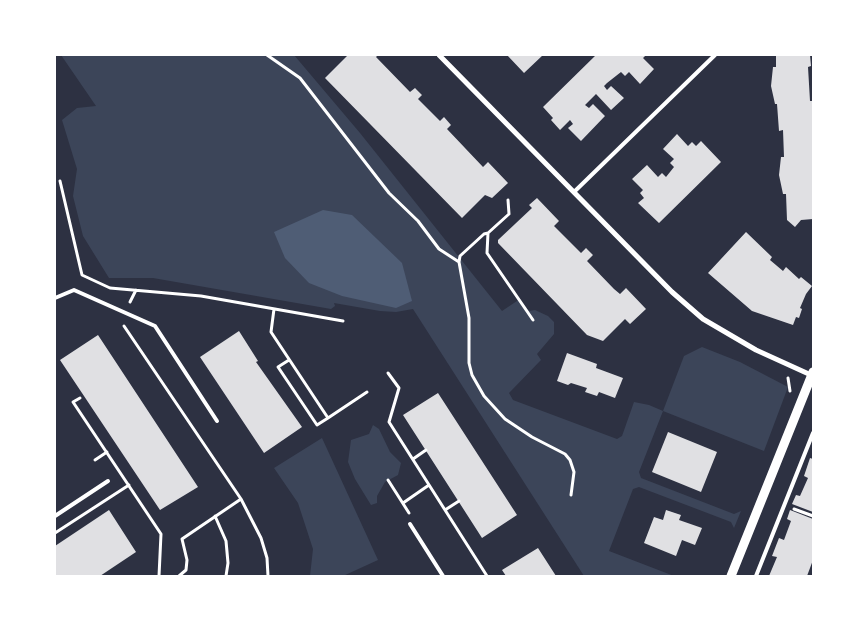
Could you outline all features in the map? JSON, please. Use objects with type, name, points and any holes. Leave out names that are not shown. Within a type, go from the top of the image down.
[{"type":"street","points":[[439,55],[672,292],[703,319],[756,350],[812,374],[731,576]]},
{"type":"lane","points":[[574,192],[715,55]]},
{"type":"lane","points":[[55,298],[74,290],[155,326],[217,421]]},
{"type":"lane","points":[[756,576],[813,433]]},
{"type":"lane","points":[[55,516],[108,481]]},
{"type":"lane","points":[[410,524],[443,576]]},
{"type":"path","points":[[267,55],[300,78],[351,141],[388,193],[418,221],[439,249],[459,262]]},
{"type":"path","points":[[60,181],[82,274],[110,288],[201,296],[343,321]]},
{"type":"path","points":[[508,200],[509,214],[464,253],[459,262],[468,318],[469,363],[472,375],[484,396],[505,418],[532,437],[565,454],[574,472],[571,495]]},
{"type":"path","points":[[488,233],[487,253],[533,320]]},
{"type":"path","points":[[136,290],[121,322],[241,499],[261,538],[267,558],[268,576]]},
{"type":"path","points":[[274,309],[271,332],[328,418]]},
{"type":"path","points":[[289,360],[278,367],[317,425],[366,392]]},
{"type":"path","points":[[785,363],[792,399]]},
{"type":"path","points":[[388,373],[398,388],[389,422],[487,576]]},
{"type":"path","points":[[80,398],[73,402],[161,534],[159,576]]},
{"type":"path","points":[[345,400],[348,404]]},
{"type":"path","points":[[413,459],[426,450]]},
{"type":"path","points":[[95,460],[107,452]]},
{"type":"path","points":[[388,480],[411,516]]},
{"type":"path","points":[[402,503],[429,485]]},
{"type":"path","points":[[55,533],[129,486]]},
{"type":"path","points":[[179,576],[186,570],[187,560],[182,539],[241,499]]},
{"type":"path","points":[[445,510],[459,501]]},
{"type":"path","points":[[793,508],[813,516]]},
{"type":"path","points":[[215,516],[226,541],[228,563],[226,576]]},
{"type":"shaded area","points":[[61,55],[294,55],[360,133],[502,311],[520,299],[529,311],[535,310],[548,316],[554,322],[554,334],[537,354],[541,360],[509,393],[513,400],[617,439],[622,436],[634,402],[649,405],[663,411],[639,472],[641,478],[734,514],[741,511],[734,528],[731,522],[639,487],[633,489],[609,551],[674,576],[584,576],[413,309],[396,312],[380,311],[334,303],[335,306],[331,309],[153,278],[109,278],[83,236],[73,196],[77,169],[62,120],[77,108],[96,106]]},
{"type":"shaded area","points":[[323,210],[352,215],[402,263],[412,301],[396,308],[342,296],[309,283],[285,258],[274,232]]},
{"type":"shaded area","points":[[702,347],[740,362],[788,387],[764,451],[663,411],[684,356]]},
{"type":"shaded area","points":[[373,425],[379,429],[390,452],[401,463],[398,475],[385,482],[377,496],[377,503],[371,505],[355,479],[348,462],[351,440],[369,434]]},
{"type":"shaded area","points":[[322,438],[378,560],[343,576],[310,576],[313,549],[298,503],[274,468]]},
{"type":"building","points":[[348,55],[378,55],[376,57],[410,92],[415,88],[422,95],[418,99],[440,121],[444,117],[451,125],[447,129],[483,167],[488,162],[508,183],[492,198],[485,195],[462,218],[325,78]]},
{"type":"building","points":[[507,55],[543,55],[524,73]]},
{"type":"building","points":[[596,55],[646,55],[643,58],[654,69],[640,84],[629,72],[625,76],[621,72],[607,83],[604,86],[607,90],[611,86],[624,98],[611,110],[596,94],[585,105],[589,108],[593,104],[605,116],[581,141],[568,128],[573,124],[570,120],[560,130],[551,120],[553,118],[543,107]]},
{"type":"building","points":[[776,55],[810,55],[811,66],[808,67],[810,101],[813,101],[813,219],[801,220],[795,227],[787,220],[786,194],[783,194],[779,175],[781,157],[784,157],[783,130],[779,131],[777,104],[775,104],[771,86],[773,67],[776,67]]},
{"type":"building","points":[[677,134],[688,146],[692,142],[696,146],[701,141],[721,162],[659,223],[638,203],[644,198],[640,193],[643,190],[632,179],[647,165],[658,177],[662,173],[666,177],[674,167],[670,163],[674,159],[663,149]]},
{"type":"building","points":[[537,198],[559,221],[554,226],[581,253],[586,248],[593,255],[587,261],[614,289],[620,294],[626,288],[646,309],[630,324],[625,319],[603,341],[587,335],[498,243],[498,240],[532,208],[529,205]]},
{"type":"building","points":[[746,232],[772,257],[770,260],[783,271],[786,267],[799,279],[801,277],[812,286],[800,308],[802,309],[799,318],[796,317],[793,325],[752,311],[708,273]]},
{"type":"building","points":[[239,331],[258,361],[256,362],[302,427],[264,453],[200,357]]},
{"type":"building","points":[[98,335],[198,487],[160,510],[60,360]]},
{"type":"building","points":[[567,353],[597,364],[596,368],[623,378],[615,398],[599,392],[597,396],[585,392],[587,388],[557,381]]},
{"type":"building","points":[[438,393],[517,515],[482,538],[403,415]]},
{"type":"building","points":[[668,432],[717,452],[701,492],[652,472]]},
{"type":"building","points":[[810,458],[813,459],[813,512],[792,504],[796,495],[800,496],[808,478],[804,476]]},
{"type":"building","points":[[109,510],[136,552],[100,576],[55,576],[55,546]]},
{"type":"building","points":[[666,510],[681,515],[679,520],[702,528],[695,545],[682,540],[676,556],[644,543],[654,517],[663,520]]},
{"type":"building","points":[[790,510],[813,519],[813,560],[807,576],[769,576],[777,557],[772,556],[779,538],[784,540],[791,521],[787,519]]},
{"type":"building","points":[[538,548],[556,576],[506,576],[502,570]]}]
